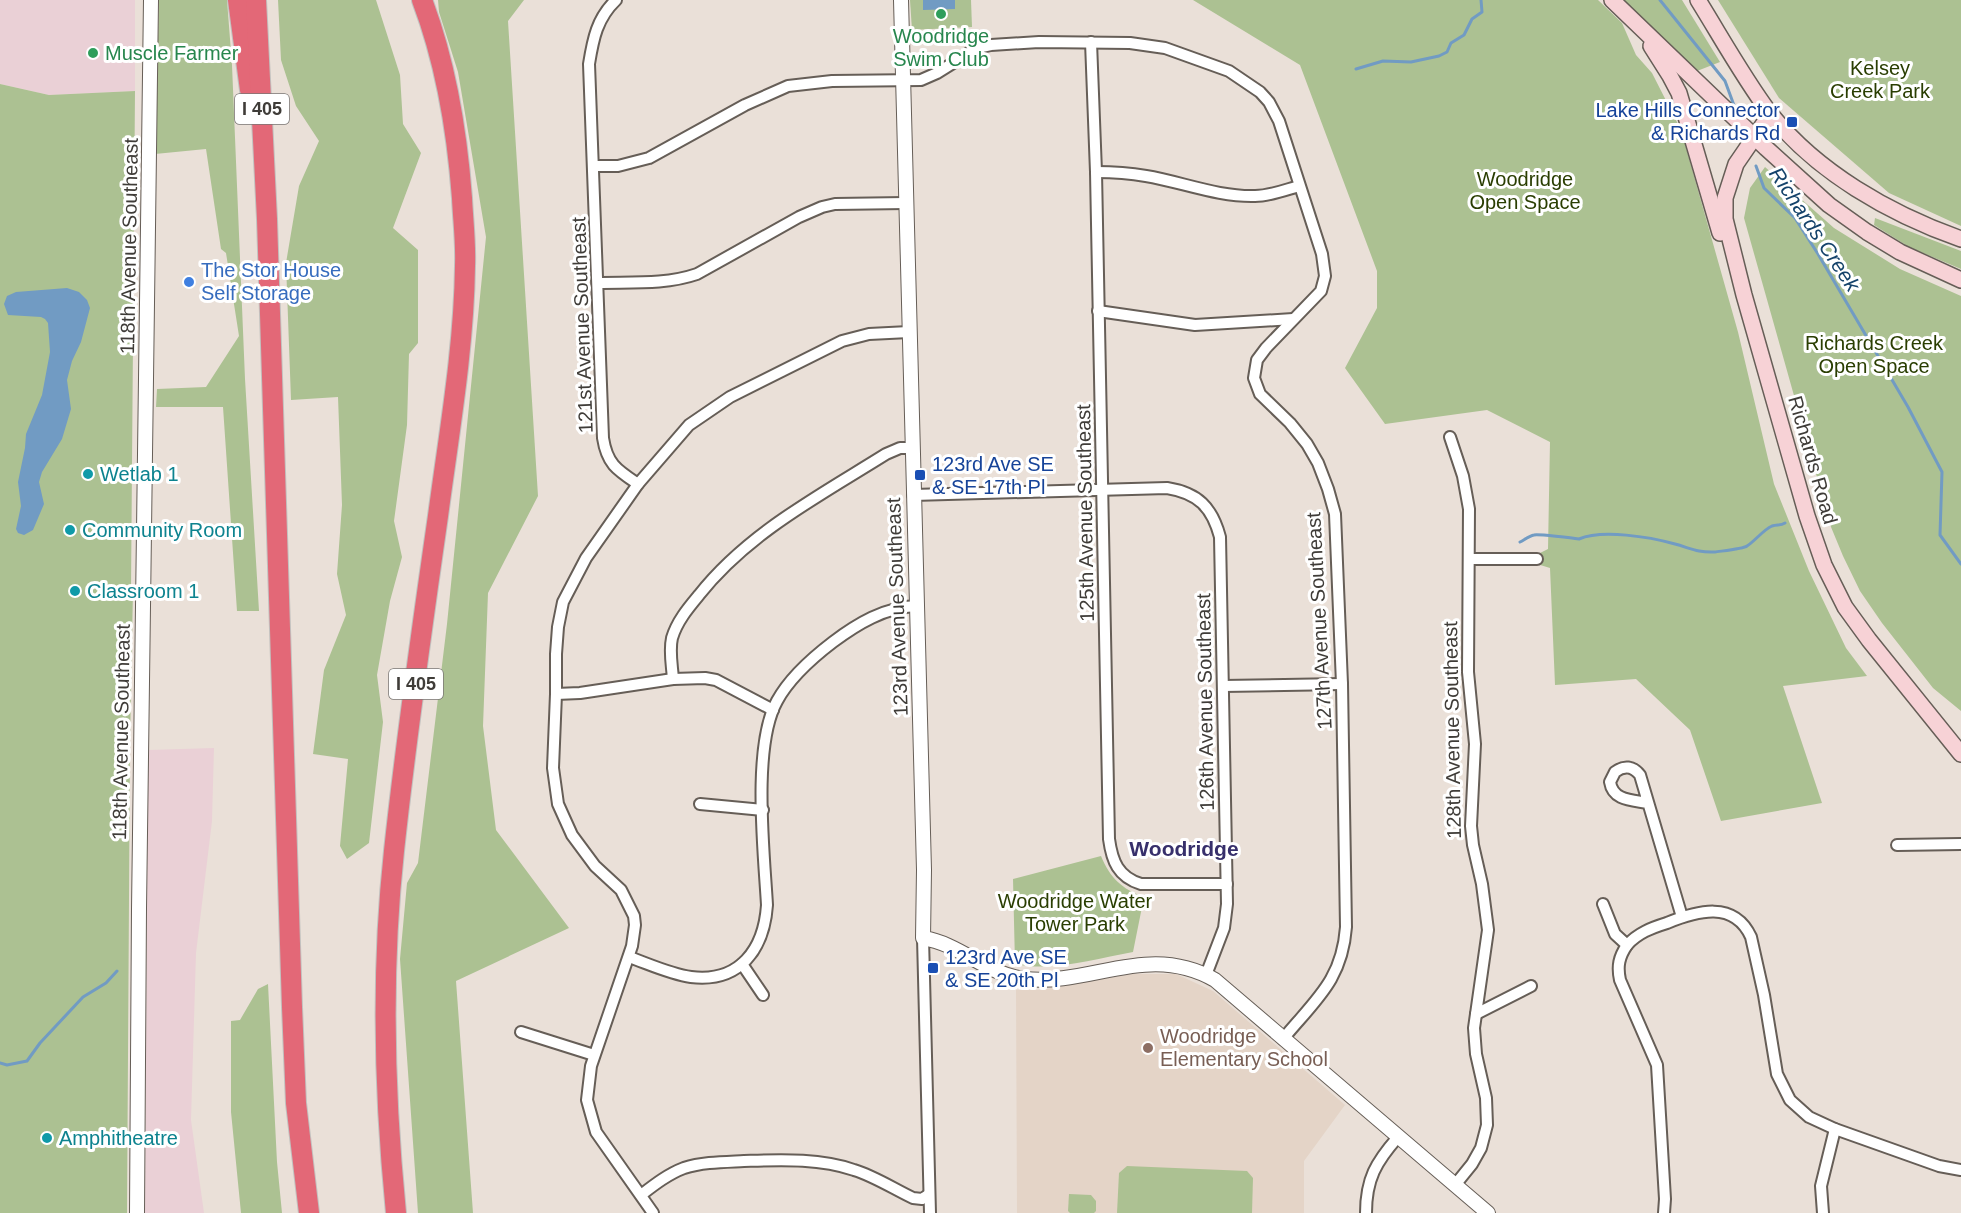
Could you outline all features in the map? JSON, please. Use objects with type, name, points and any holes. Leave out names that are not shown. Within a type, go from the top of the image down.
[{"type":"highway","points":[[238,0],[267,219]]},
{"type":"highway","name":"I 405","points":[[256,0],[267,219],[296,1102],[309,1213]]},
{"type":"highway","name":"I 405","points":[[396,1213],[388,1111],[386,1046],[389,915],[394,853],[460,351],[466,263],[459,156],[447,87],[425,5]]},
{"type":"main road","points":[[1612,0],[1809,188],[1845,218],[1900,252],[1961,280]]},
{"type":"main road","points":[[1698,0],[1744,75],[1771,113],[1814,157],[1846,181],[1897,212],[1961,240]]},
{"type":"main road","points":[[1632,19],[1665,66],[1679,93],[1719,232],[1744,295]]},
{"type":"main road","name":"Richards Road","points":[[1771,113],[1736,164],[1725,198],[1726,230],[1807,516],[1824,565],[1845,607],[1961,754]]},
{"type":"street","name":"118th Avenue Southeast","points":[[137,1213],[142,570],[152,0]]},
{"type":"street","name":"121st Avenue Southeast","points":[[616,0],[600,21],[592,47],[590,64],[603,438],[608,459],[615,468],[638,484]]},
{"type":"street","name":"123rd Avenue Southeast","points":[[901,0],[924,870],[923,938],[930,1213]]},
{"type":"street","name":"127th Avenue Southeast","points":[[594,166],[618,166],[649,158],[746,105],[788,86],[831,81],[921,80],[930,77],[967,54],[991,45],[1091,42],[1130,43],[1165,48],[1229,71],[1250,84],[1269,102],[1286,138],[1322,255],[1326,276],[1317,297],[1293,319],[1257,360],[1254,378],[1260,394],[1290,423],[1307,444],[1318,463],[1330,495],[1336,532],[1342,684],[1346,927],[1345,945],[1338,968],[1326,989],[1283,1038]]},
{"type":"street","name":"125th Avenue Southeast","points":[[1091,42],[1096,172],[1111,856],[1122,874],[1141,884],[1227,884]]},
{"type":"street","points":[[1096,172],[1123,172],[1255,196],[1299,186]]},
{"type":"street","points":[[598,284],[686,278],[822,207],[835,204],[906,203]]},
{"type":"street","points":[[1098,311],[1195,325],[1293,319]]},
{"type":"street","points":[[653,1213],[596,1132],[587,1100],[588,1080],[594,1055],[629,957],[635,925],[628,900],[582,850],[572,835],[558,804],[553,768],[558,627],[563,602],[586,558],[638,484],[690,425],[730,397],[842,341],[869,334],[909,332]]},
{"type":"street","name":"128th Avenue Southeast","points":[[1450,437],[1467,494],[1470,559],[1468,672],[1475,744],[1471,826],[1488,930],[1474,1041],[1486,1098],[1487,1125],[1481,1148],[1455,1185]]},
{"type":"street","points":[[673,679],[670,654],[672,638],[678,624],[710,580],[738,552],[784,518],[885,454],[900,448],[912,448]]},
{"type":"street","name":"126th Avenue Southeast","points":[[1103,489],[1167,488],[1189,493],[1202,501],[1211,514],[1220,537],[1227,918],[1206,975]]},
{"type":"street","points":[[913,495],[1103,489]]},
{"type":"street","points":[[1470,559],[1537,559]]},
{"type":"street","points":[[629,957],[691,977],[717,975],[731,972],[742,964],[757,946],[766,920],[767,905],[763,810],[764,745],[777,700],[793,678],[823,649],[841,636],[891,609],[916,606]]},
{"type":"street","points":[[556,694],[579,693],[692,677],[716,680],[773,710]]},
{"type":"street","points":[[1223,686],[1342,684]]},
{"type":"street","points":[[1647,803],[1682,917]]},
{"type":"street","points":[[700,804],[763,810]]},
{"type":"street","points":[[1897,845],[1961,844]]},
{"type":"street","points":[[1603,904],[1615,934],[1627,945]]},
{"type":"street","points":[[1664,1213],[1659,1075],[1653,1053],[1620,980],[1620,956],[1627,945],[1643,932],[1682,917],[1711,911],[1737,918],[1747,929],[1754,948],[1777,1074],[1782,1087],[1798,1108],[1809,1117],[1835,1129],[1923,1161],[1961,1170]]},
{"type":"street","points":[[923,938],[946,944],[983,965],[1023,979],[1054,979],[1151,963],[1179,966],[1206,975],[1215,980],[1488,1213]]},
{"type":"street","points":[[742,964],[763,995]]},
{"type":"street","points":[[1476,1014],[1530,986]]},
{"type":"street","points":[[521,1032],[594,1055]]},
{"type":"street","points":[[1822,1213],[1822,1179],[1835,1129]]},
{"type":"street","points":[[1366,1213],[1366,1197],[1375,1167],[1398,1137]]},
{"type":"street","points":[[640,1195],[667,1176],[686,1167],[716,1162],[773,1160],[841,1166],[857,1171],[913,1198],[922,1199],[928,1196]]},
{"type":"shaded area","points":[[0,0],[135,0],[135,91],[49,95],[0,84]]},
{"type":"shaded area","points":[[214,748],[212,821],[196,953],[191,1120],[204,1213],[145,1213],[148,750]]},
{"type":"shaded area","name":"Woodridge Elementary School","points":[[1132,974],[1176,974],[1213,991],[1345,1105],[1304,1161],[1304,1213],[1017,1213],[1016,990],[1040,990]]},
{"type":"green space","points":[[159,0],[227,0],[232,65],[245,379],[259,611],[237,611],[223,407],[156,407],[157,389],[206,387],[239,336],[226,253],[221,249],[206,149],[155,154]]},
{"type":"green space","points":[[278,0],[376,0],[400,75],[403,124],[421,153],[393,228],[418,250],[418,343],[409,354],[407,425],[394,521],[402,557],[390,601],[377,675],[383,722],[369,843],[347,859],[340,846],[348,759],[313,754],[324,670],[346,615],[337,574],[342,505],[338,397],[291,400],[286,263],[299,186],[319,141],[296,106],[281,60]]},
{"type":"green space","points":[[438,0],[524,0],[508,21],[538,496],[488,593],[483,726],[496,830],[569,928],[456,981],[473,1213],[418,1213],[400,959],[407,883],[418,863],[447,624],[486,237],[458,72],[439,12]]},
{"type":"green space","name":"Woodridge Swim Club","points":[[910,0],[971,0],[972,27],[912,30]]},
{"type":"green space","name":"Woodridge Open Space","points":[[1193,0],[1598,0],[1622,23],[1636,55],[1652,73],[1681,130],[1738,332],[1774,484],[1809,571],[1846,648],[1867,676],[1783,686],[1822,803],[1721,821],[1690,730],[1636,679],[1555,685],[1550,568],[1537,564],[1538,554],[1548,549],[1550,442],[1487,410],[1385,424],[1345,368],[1377,308],[1377,271],[1300,65]]},
{"type":"green space","points":[[1619,0],[1682,0],[1720,62],[1697,71]]},
{"type":"green space","name":"Kelsey Creek Park","points":[[1718,0],[1961,0],[1961,226],[1889,193],[1779,98]]},
{"type":"green space","points":[[0,84],[49,95],[135,91],[127,1213],[0,1213]]},
{"type":"green space","name":"Richards Creek Open Space","points":[[1765,167],[1834,228],[1900,269],[1961,296],[1961,711],[1933,688],[1882,623],[1860,591],[1831,527],[1744,218],[1750,188]]},
{"type":"green space","points":[[1875,218],[1961,251],[1961,269],[1909,247],[1874,225]]},
{"type":"green space","name":"Woodridge Water Tower Park","points":[[1101,856],[1108,871],[1118,882],[1144,897],[1133,952],[1059,966],[1015,964],[1013,879]]},
{"type":"green space","points":[[268,984],[277,1162],[282,1213],[241,1213],[231,1112],[231,1021],[240,1020],[258,989]]},
{"type":"green space","points":[[1127,1166],[1247,1171],[1253,1178],[1252,1213],[1117,1213],[1119,1173]]},
{"type":"green space","points":[[1069,1194],[1091,1195],[1096,1201],[1096,1211],[1094,1213],[1070,1213],[1068,1211]]},
{"type":"water","points":[[923,0],[955,0],[955,9],[923,10]]},
{"type":"water","points":[[67,288],[79,292],[87,300],[90,308],[67,380],[71,409],[62,439],[42,472],[39,482],[44,504],[33,530],[24,535],[18,533],[16,529],[21,506],[18,482],[26,434],[42,395],[50,352],[48,323],[41,317],[8,315],[4,304],[7,296],[16,292]]},
{"type":"waterway","points":[[1356,69],[1383,61],[1411,62],[1447,52],[1451,43],[1464,35],[1472,19],[1482,12],[1481,0]]},
{"type":"waterway","name":"Richards Creek","points":[[1660,0],[1725,81],[1735,108]]},
{"type":"waterway","name":"Richards Creek","points":[[1756,166],[1764,188],[1795,218],[1818,254],[1908,407],[1942,472],[1940,535],[1961,564]]},
{"type":"waterway","points":[[1520,542],[1534,535],[1579,539],[1613,534],[1653,539],[1699,551],[1715,552],[1745,547],[1769,528],[1785,523]]},
{"type":"waterway","points":[[0,1063],[7,1065],[27,1061],[40,1043],[83,997],[106,983],[117,971]]},
{"type":"place","name":"Woodridge Swim Club","points":[[941,14]]},
{"type":"place","name":"Muscle Farmer","points":[[93,53]]},
{"type":"place","name":"Lake Hills Connector & Richards Rd","points":[[1792,122]]},
{"type":"place","name":"The Stor House Self Storage","points":[[189,282]]},
{"type":"place","name":"Wetlab 1","points":[[88,474]]},
{"type":"place","name":"123rd Ave SE & SE 17th Pl","points":[[920,475]]},
{"type":"place","name":"Community Room","points":[[70,530]]},
{"type":"place","name":"Classroom 1","points":[[75,591]]},
{"type":"place","name":"123rd Ave SE & SE 20th Pl","points":[[933,968]]},
{"type":"place","name":"Woodridge Elementary School","points":[[1148,1048]]},
{"type":"place","name":"Amphitheatre","points":[[47,1138]]},
{"type":"district","name":"Woodridge","points":[[1184,848]]}]
